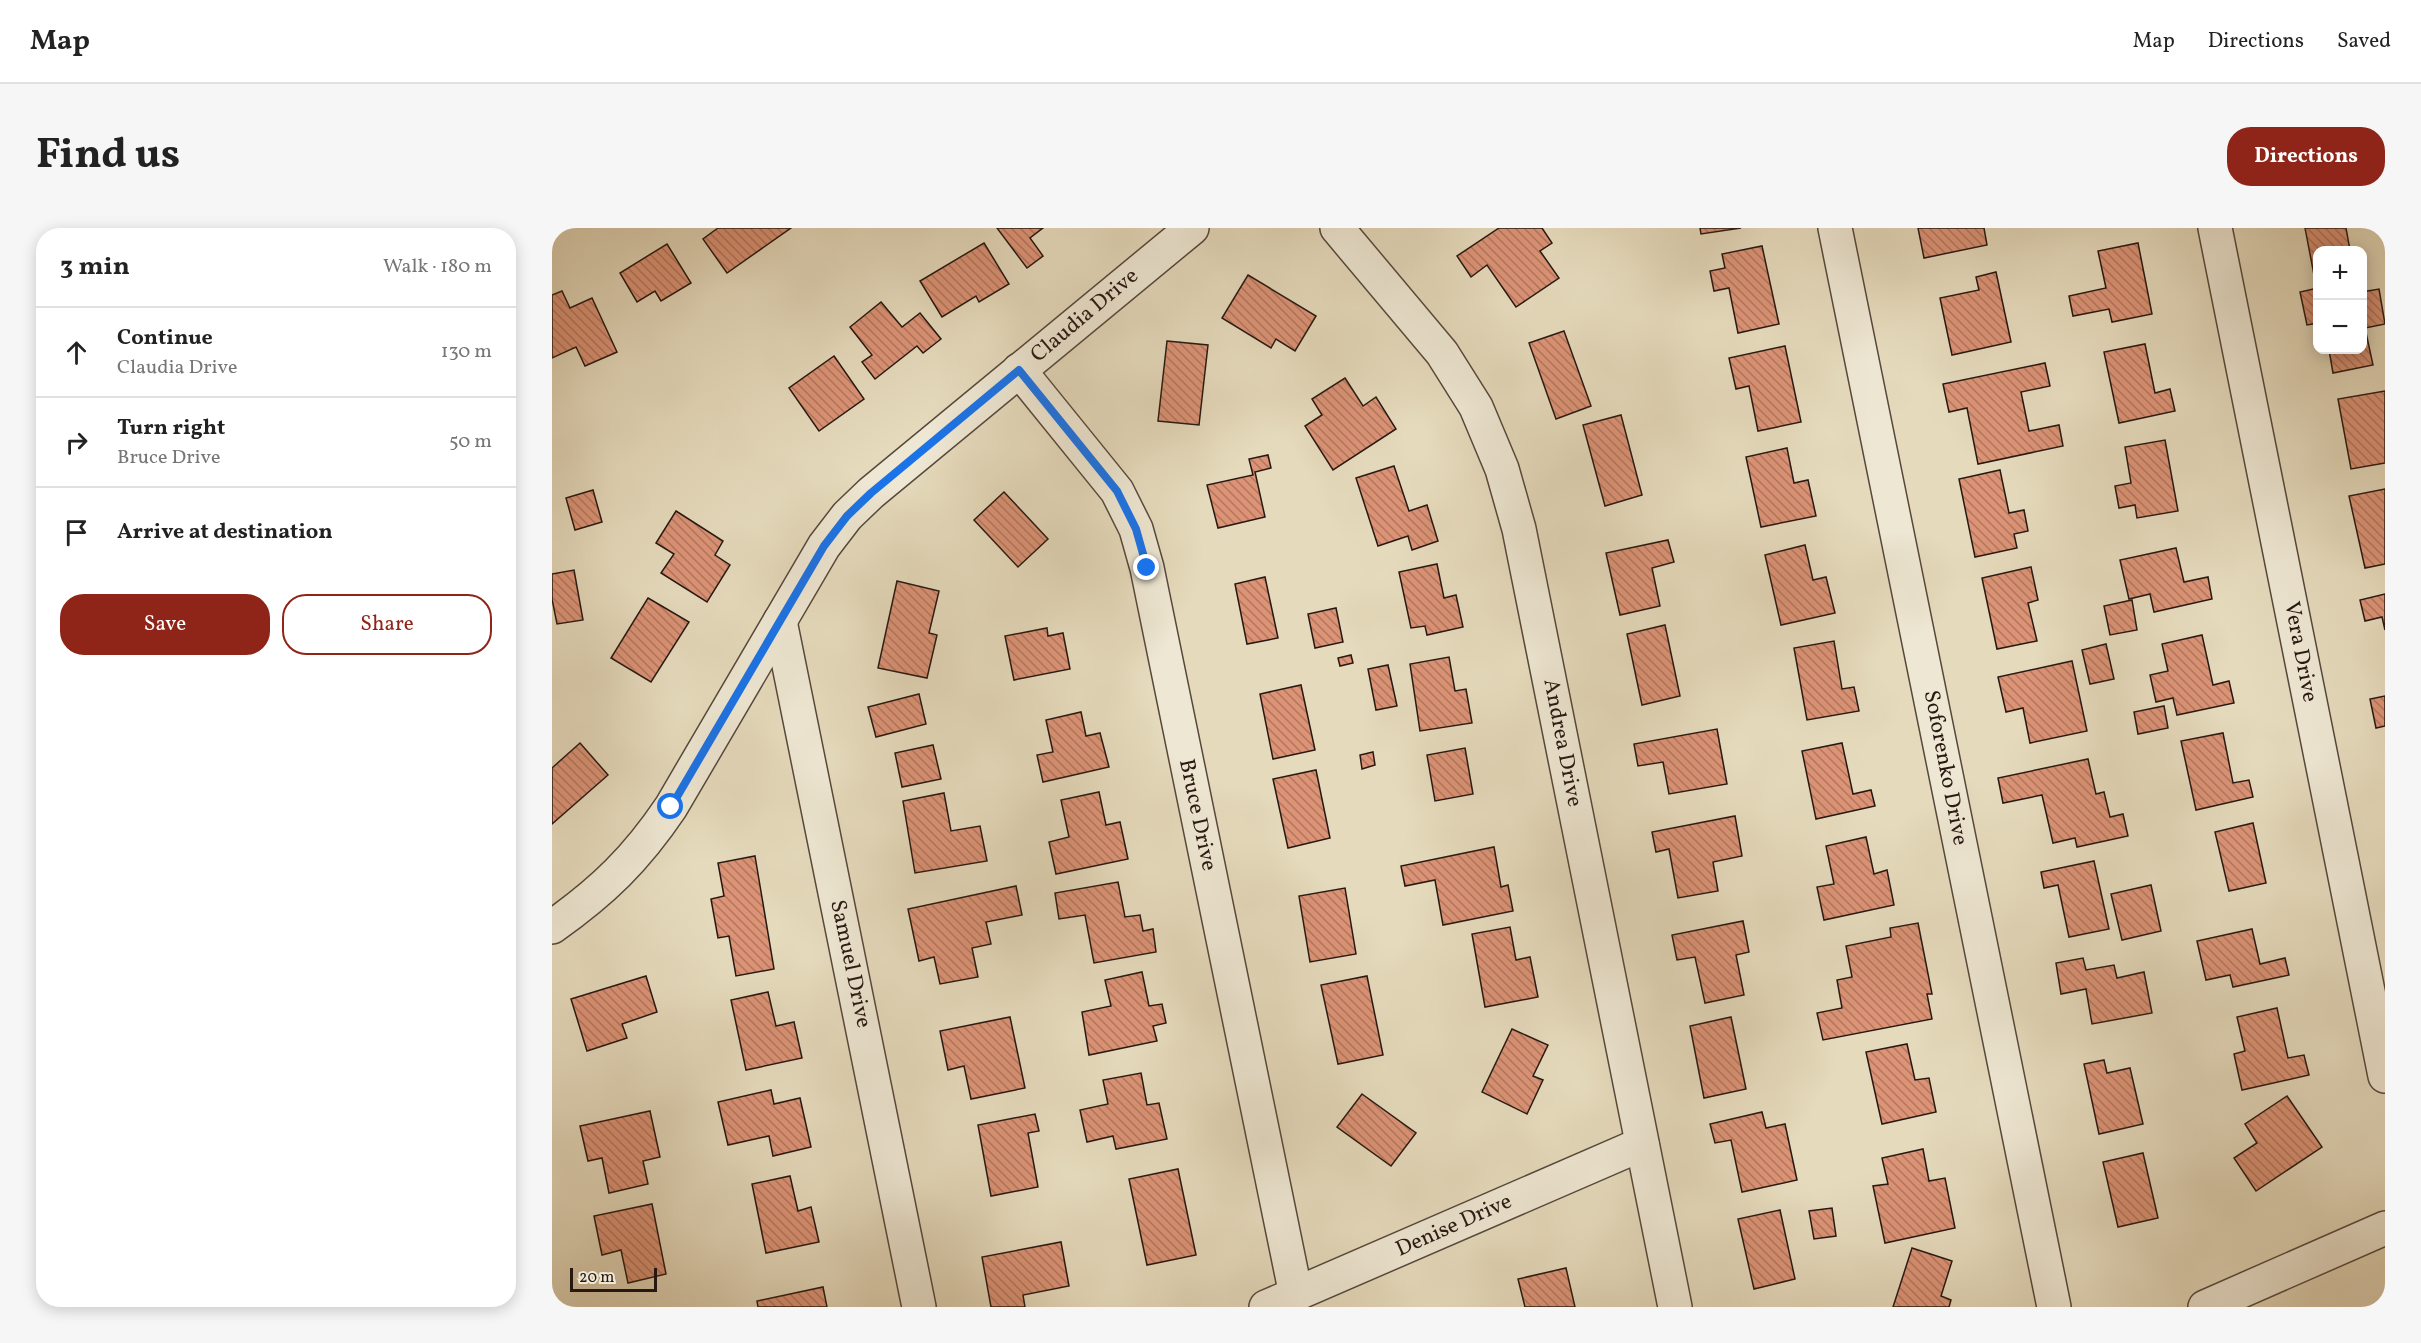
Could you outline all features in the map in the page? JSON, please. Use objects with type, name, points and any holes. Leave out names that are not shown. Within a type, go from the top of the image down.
[{"type":"street","name":"Claudia Drive","points":[[552,927],[589,901],[624,869],[650,838],[671,807],[824,546],[847,516],[871,493],[1192,228]]},
{"type":"street","name":"Andrea Drive","points":[[1337,228],[1442,353],[1476,407],[1503,469],[1519,529],[1675,1307]]},
{"type":"street","name":"Soforenko Drive","points":[[1835,228],[2054,1307]]},
{"type":"street","name":"Vera Drive","points":[[2215,228],[2385,1076]]},
{"type":"street","name":"Bruce Drive","points":[[1019,370],[1117,491],[1136,529],[1147,568],[1281,1301]]},
{"type":"street","name":"Samuel Drive","points":[[780,621],[920,1307]]},
{"type":"street","name":"Denise Drive","points":[[1281,1301],[1642,1144]]},
{"type":"street","points":[[2205,1307],[2385,1228]]},
{"type":"building","points":[[718,228],[791,228],[727,273],[703,239]]},
{"type":"building","points":[[997,228],[1043,228],[1030,238],[1043,256],[1027,268]]},
{"type":"building","points":[[1499,228],[1542,228],[1552,243],[1540,251],[1559,278],[1516,307],[1487,265],[1471,277],[1457,256]]},
{"type":"building","points":[[1700,228],[1741,228],[1701,234]]},
{"type":"building","points":[[1918,228],[1984,228],[1987,245],[1924,258]]},
{"type":"building","points":[[2305,228],[2346,228],[2349,246],[2313,246],[2313,270]]},
{"type":"building","points":[[984,243],[1009,284],[979,302],[976,296],[942,317],[920,281]]},
{"type":"building","points":[[2138,243],[2152,314],[2112,322],[2109,309],[2073,316],[2069,296],[2106,288],[2098,251]]},
{"type":"building","points":[[667,244],[691,283],[661,301],[655,291],[637,302],[620,273]]},
{"type":"building","points":[[1762,246],[1779,324],[1738,333],[1729,288],[1714,291],[1710,271],[1725,268],[1722,254]]},
{"type":"building","points":[[1996,272],[2011,342],[1952,355],[1940,298],[1979,290],[1976,277]]},
{"type":"building","points":[[1248,275],[1316,316],[1295,351],[1276,339],[1271,348],[1222,318]]},
{"type":"building","points":[[2313,289],[2313,324],[2307,325],[2300,292]]},
{"type":"building","points":[[2379,289],[2385,324],[2367,328],[2367,291]]},
{"type":"building","points":[[562,291],[570,308],[592,298],[617,352],[585,366],[576,347],[552,358],[552,295]]},
{"type":"building","points":[[881,302],[902,327],[920,313],[941,339],[923,353],[917,346],[875,379],[862,362],[872,355],[850,327]]},
{"type":"building","points":[[1564,331],[1591,406],[1556,419],[1529,343]]},
{"type":"building","points":[[2367,337],[2373,365],[2333,373],[2330,354],[2367,354]]},
{"type":"building","points":[[1167,341],[1208,345],[1199,425],[1158,421]]},
{"type":"building","points":[[2145,344],[2155,393],[2170,389],[2175,411],[2119,423],[2104,352]]},
{"type":"building","points":[[1785,346],[1801,422],[1758,431],[1749,386],[1736,389],[1729,358]]},
{"type":"building","points":[[834,356],[864,399],[819,431],[789,388]]},
{"type":"building","points":[[2045,363],[2050,386],[2021,392],[2029,431],[2059,425],[2063,446],[1978,464],[1967,408],[1949,412],[1943,384]]},
{"type":"building","points":[[1345,378],[1363,406],[1376,397],[1396,429],[1333,470],[1305,426],[1322,415],[1312,399]]},
{"type":"building","points":[[2385,391],[2385,463],[2351,469],[2338,399]]},
{"type":"building","points":[[1621,415],[1642,495],[1605,506],[1583,425]]},
{"type":"building","points":[[2165,440],[2178,511],[2137,518],[2135,505],[2119,508],[2115,486],[2131,483],[2125,447]]},
{"type":"building","points":[[1787,448],[1794,483],[1808,480],[1816,516],[1761,527],[1746,457]]},
{"type":"building","points":[[1268,455],[1271,468],[1255,472],[1265,517],[1218,528],[1207,485],[1253,475],[1249,459]]},
{"type":"building","points":[[1394,466],[1409,511],[1427,505],[1438,541],[1412,550],[1408,536],[1378,546],[1356,478]]},
{"type":"building","points":[[2000,470],[2009,513],[2024,510],[2028,531],[2014,534],[2017,548],[1975,557],[1959,479]]},
{"type":"building","points":[[2385,489],[2385,564],[2365,568],[2349,496]]},
{"type":"building","points":[[593,490],[602,522],[575,530],[566,498]]},
{"type":"building","points":[[1004,492],[1048,539],[1018,567],[974,520]]},
{"type":"building","points":[[676,511],[723,541],[715,555],[730,565],[707,602],[661,573],[674,554],[656,543]]},
{"type":"building","points":[[1668,540],[1674,562],[1652,568],[1660,606],[1620,615],[1606,553]]},
{"type":"building","points":[[1805,545],[1813,580],[1826,577],[1835,613],[1781,625],[1765,555]]},
{"type":"building","points":[[2176,548],[2184,582],[2208,577],[2212,599],[2154,612],[2150,594],[2129,599],[2120,560]]},
{"type":"building","points":[[1437,564],[1444,598],[1456,595],[1463,627],[1427,635],[1425,626],[1411,628],[1399,572]]},
{"type":"building","points":[[2031,567],[2038,600],[2028,603],[2037,641],[1997,649],[1982,578]]},
{"type":"building","points":[[574,570],[583,620],[557,624],[552,599],[552,574]]},
{"type":"building","points":[[1265,577],[1278,638],[1247,644],[1235,584]]},
{"type":"building","points":[[897,581],[939,591],[929,633],[937,635],[927,678],[878,668]]},
{"type":"building","points":[[2385,594],[2385,630],[2382,617],[2365,621],[2360,600]]},
{"type":"building","points":[[648,598],[689,622],[651,682],[611,658]]},
{"type":"building","points":[[2132,600],[2137,630],[2110,635],[2104,606]]},
{"type":"building","points":[[1336,608],[1343,642],[1315,648],[1308,614]]},
{"type":"building","points":[[1665,625],[1680,696],[1642,705],[1627,634]]},
{"type":"building","points":[[1047,628],[1048,636],[1063,633],[1070,669],[1014,680],[1005,636]]},
{"type":"building","points":[[2202,635],[2213,685],[2229,681],[2234,703],[2177,715],[2173,698],[2156,702],[2150,675],[2168,671],[2162,644]]},
{"type":"building","points":[[1834,641],[1842,689],[1854,687],[1859,711],[1807,720],[1794,648]]},
{"type":"building","points":[[2106,644],[2114,679],[2090,684],[2082,650]]},
{"type":"building","points":[[1351,655],[1353,663],[1340,666],[1338,658]]},
{"type":"building","points":[[1449,657],[1455,691],[1466,689],[1472,723],[1420,731],[1410,664]]},
{"type":"building","points":[[2072,661],[2087,731],[2030,743],[2023,708],[2006,712],[1998,677]]},
{"type":"building","points":[[1388,665],[1397,706],[1376,710],[1368,669]]},
{"type":"building","points":[[1301,685],[1315,750],[1273,759],[1260,694]]},
{"type":"building","points":[[919,694],[926,724],[876,737],[868,707]]},
{"type":"building","points":[[2385,696],[2385,726],[2376,728],[2370,699]]},
{"type":"building","points":[[2164,706],[2168,728],[2138,734],[2134,712]]},
{"type":"building","points":[[1081,712],[1086,736],[1100,733],[1109,767],[1043,782],[1037,755],[1053,752],[1046,720]]},
{"type":"building","points":[[1717,729],[1727,784],[1669,794],[1663,762],[1638,766],[1634,744]]},
{"type":"building","points":[[2223,733],[2233,783],[2249,780],[2253,797],[2196,810],[2181,741]]},
{"type":"building","points":[[580,743],[608,775],[552,824],[552,768]]},
{"type":"building","points":[[1842,743],[1853,794],[1871,790],[1875,806],[1816,819],[1802,751]]},
{"type":"building","points":[[933,745],[941,779],[902,787],[895,753]]},
{"type":"building","points":[[1465,748],[1473,794],[1435,801],[1427,755]]},
{"type":"building","points":[[1373,752],[1375,765],[1362,769],[1360,755]]},
{"type":"building","points":[[2088,759],[2096,794],[2104,792],[2110,817],[2123,814],[2128,836],[2077,847],[2075,838],[2053,843],[2042,795],[2003,803],[1998,778]]},
{"type":"building","points":[[1316,770],[1330,838],[1288,848],[1273,779]]},
{"type":"building","points":[[1099,792],[1106,825],[1120,822],[1128,859],[1056,874],[1049,842],[1069,837],[1061,800]]},
{"type":"building","points":[[944,793],[951,831],[980,826],[987,861],[915,873],[903,801]]},
{"type":"building","points":[[1735,816],[1742,856],[1713,862],[1718,891],[1678,898],[1669,849],[1656,852],[1652,832]]},
{"type":"building","points":[[2253,823],[2266,883],[2229,891],[2215,832]]},
{"type":"building","points":[[1866,837],[1874,874],[1887,870],[1894,905],[1824,920],[1817,887],[1834,884],[1826,846]]},
{"type":"building","points":[[1494,847],[1501,887],[1508,885],[1513,911],[1443,925],[1435,880],[1405,886],[1401,866]]},
{"type":"building","points":[[755,856],[774,969],[736,976],[729,936],[718,938],[711,899],[724,896],[718,863]]},
{"type":"building","points":[[2094,861],[2109,929],[2069,937],[2058,885],[2044,888],[2041,872]]},
{"type":"building","points":[[1118,882],[1125,917],[1140,915],[1143,931],[1153,929],[1156,952],[1094,963],[1085,915],[1059,919],[1055,893]]},
{"type":"building","points":[[2151,885],[2161,931],[2122,940],[2111,894]]},
{"type":"building","points":[[1016,886],[1022,915],[986,922],[991,944],[972,948],[978,977],[940,984],[934,957],[919,961],[908,909]]},
{"type":"building","points":[[1345,888],[1356,954],[1310,962],[1299,896]]},
{"type":"building","points":[[1743,921],[1749,952],[1736,955],[1744,995],[1705,1003],[1695,957],[1677,960],[1672,935]]},
{"type":"building","points":[[1918,923],[1932,994],[1927,994],[1932,1019],[1823,1040],[1817,1013],[1842,1008],[1837,980],[1852,977],[1846,946],[1891,937],[1890,928]]},
{"type":"building","points":[[1510,927],[1516,960],[1530,957],[1538,997],[1485,1007],[1472,934]]},
{"type":"building","points":[[2252,929],[2260,964],[2285,958],[2289,975],[2233,987],[2230,975],[2206,980],[2197,941]]},
{"type":"building","points":[[2083,958],[2086,970],[2114,965],[2117,978],[2144,972],[2152,1013],[2092,1024],[2086,989],[2061,994],[2056,963]]},
{"type":"building","points":[[1142,972],[1149,1006],[1162,1004],[1166,1023],[1153,1026],[1157,1041],[1089,1055],[1082,1012],[1111,1006],[1105,980]]},
{"type":"building","points":[[646,976],[657,1012],[622,1024],[627,1038],[587,1051],[571,999]]},
{"type":"building","points":[[1367,976],[1383,1055],[1338,1064],[1321,985]]},
{"type":"building","points":[[768,992],[776,1026],[794,1022],[802,1058],[746,1070],[731,1000]]},
{"type":"building","points":[[2277,1008],[2288,1058],[2304,1055],[2309,1075],[2242,1090],[2234,1054],[2245,1051],[2237,1017]]},
{"type":"building","points":[[1010,1017],[1025,1088],[971,1099],[964,1066],[948,1070],[940,1031]]},
{"type":"building","points":[[1731,1017],[1746,1089],[1704,1098],[1690,1026]]},
{"type":"building","points":[[1512,1029],[1548,1045],[1533,1076],[1543,1080],[1527,1114],[1482,1092]]},
{"type":"building","points":[[1907,1044],[1915,1080],[1929,1078],[1936,1112],[1882,1124],[1866,1052]]},
{"type":"building","points":[[2104,1060],[2107,1073],[2130,1068],[2143,1124],[2099,1134],[2084,1064]]},
{"type":"building","points":[[1141,1073],[1147,1105],[1159,1103],[1167,1139],[1116,1149],[1113,1136],[1087,1142],[1080,1110],[1108,1104],[1103,1080]]},
{"type":"building","points":[[771,1090],[774,1104],[800,1098],[811,1147],[773,1156],[769,1136],[728,1145],[718,1102]]},
{"type":"building","points":[[1362,1094],[1416,1133],[1391,1166],[1337,1127]]},
{"type":"building","points":[[2287,1096],[2322,1147],[2256,1191],[2234,1158],[2257,1143],[2245,1124]]},
{"type":"building","points":[[650,1111],[660,1157],[643,1161],[648,1184],[609,1193],[602,1158],[588,1161],[580,1126]]},
{"type":"building","points":[[1762,1112],[1766,1128],[1785,1124],[1797,1180],[1742,1192],[1731,1140],[1715,1143],[1710,1124]]},
{"type":"building","points":[[1035,1114],[1039,1131],[1028,1133],[1038,1187],[991,1196],[978,1125]]},
{"type":"building","points":[[1923,1149],[1929,1181],[1945,1178],[1955,1228],[1885,1243],[1873,1186],[1888,1184],[1882,1158]]},
{"type":"building","points":[[2143,1153],[2158,1218],[2118,1227],[2103,1162]]},
{"type":"building","points":[[1178,1169],[1196,1255],[1147,1265],[1129,1179]]},
{"type":"building","points":[[790,1176],[798,1211],[811,1207],[819,1242],[766,1253],[752,1184]]},
{"type":"building","points":[[652,1204],[666,1274],[628,1283],[621,1250],[602,1255],[594,1216]]},
{"type":"building","points":[[1832,1208],[1836,1236],[1814,1239],[1809,1211]]},
{"type":"building","points":[[1780,1210],[1795,1279],[1754,1289],[1738,1219]]},
{"type":"building","points":[[1061,1242],[1069,1286],[1023,1295],[1025,1307],[991,1307],[982,1257]]},
{"type":"building","points":[[1912,1248],[1952,1261],[1941,1296],[1951,1300],[1949,1307],[1893,1307]]},
{"type":"building","points":[[1566,1268],[1575,1307],[1525,1307],[1518,1279]]},
{"type":"building","points":[[823,1287],[827,1307],[758,1307],[757,1301]]},
{"type":"route","points":[[671,807],[824,546],[847,516],[871,493],[1019,370],[1117,491],[1136,529],[1147,568]]}]
